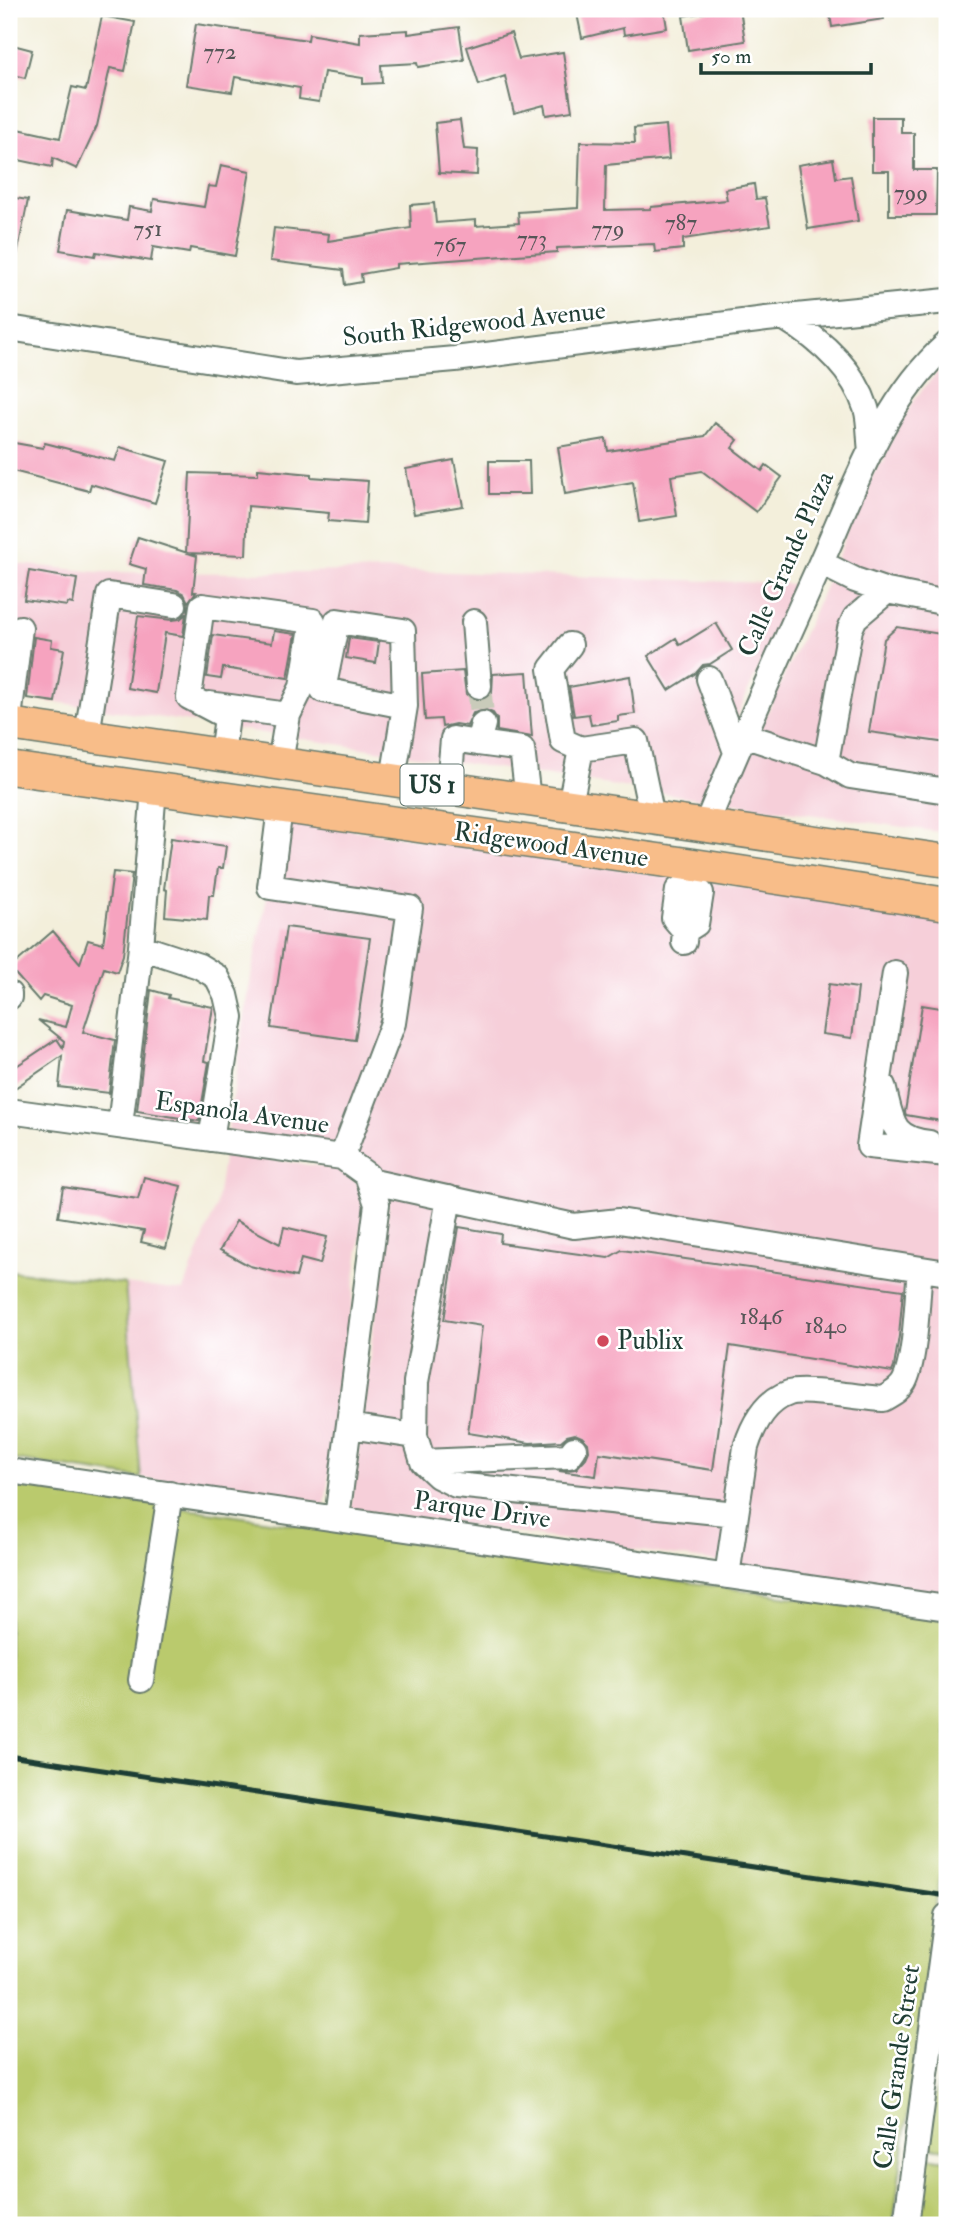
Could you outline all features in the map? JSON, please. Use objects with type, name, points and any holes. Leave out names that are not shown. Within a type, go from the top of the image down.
[{"type":"main road","name":"US 1","points":[[9,722],[87,735]]},
{"type":"main road","name":"Ridgewood Avenue","points":[[87,735],[947,861]]},
{"type":"main road","name":"US 1","points":[[9,768],[154,789]]},
{"type":"main road","points":[[280,808],[293,794],[311,782],[343,772]]},
{"type":"main road","name":"Ridgewood Avenue","points":[[154,789],[693,874],[947,904]]},
{"type":"street","name":"South Ridgewood Avenue","points":[[9,328],[296,373],[455,359],[783,317],[947,301]]},
{"type":"street","points":[[783,317],[806,331],[830,352],[853,381],[866,409],[871,451]]},
{"type":"street","name":"Calle Grande Plaza","points":[[706,825],[739,743],[821,563],[848,496],[905,389],[947,344]]},
{"type":"street","points":[[821,563],[855,580],[887,591],[947,603]]},
{"type":"street","points":[[826,762],[850,629],[855,618],[887,591]]},
{"type":"street","points":[[87,735],[108,595],[174,605]]},
{"type":"street","points":[[222,754],[227,717],[189,697],[202,606],[313,621],[302,687],[288,715],[280,763]]},
{"type":"street","points":[[474,622],[479,686]]},
{"type":"street","points":[[9,722],[20,628]]},
{"type":"street","points":[[570,645],[551,669],[563,741],[582,749],[636,741],[652,817]]},
{"type":"street","points":[[709,679],[739,743],[826,762],[850,776],[947,791]]},
{"type":"street","points":[[199,702],[288,715]]},
{"type":"street","points":[[393,779],[405,706]]},
{"type":"street","points":[[449,787],[453,739],[481,734],[522,749],[528,799]]},
{"type":"street","points":[[570,805],[582,749]]},
{"type":"street","points":[[120,1126],[141,947],[154,789]]},
{"type":"street","points":[[280,808],[270,887],[410,908],[393,1023],[342,1157]]},
{"type":"street","points":[[684,937],[696,924],[702,892],[693,874]]},
{"type":"street","points":[[141,947],[199,966],[216,977],[226,995],[231,1017],[211,1139]]},
{"type":"street","points":[[895,972],[869,1146],[947,1154]]},
{"type":"street","points":[[880,1075],[896,1129],[912,1141],[936,1144],[947,1137]]},
{"type":"street","name":"Espanola Avenue","points":[[9,1111],[342,1157],[367,1175],[369,1181]]},
{"type":"street","points":[[369,1181],[574,1226],[619,1221],[947,1273]]},
{"type":"street","points":[[337,1518],[377,1204],[369,1181]]},
{"type":"street","points":[[449,1198],[416,1382],[415,1436],[423,1462],[438,1476],[456,1485],[736,1514]]},
{"type":"street","points":[[727,1576],[746,1447],[752,1427],[762,1412],[777,1399],[791,1392],[883,1399],[895,1392],[903,1384],[910,1368],[920,1269]]},
{"type":"street","points":[[349,1426],[415,1436]]},
{"type":"street","points":[[423,1462],[569,1456],[573,1449]]},
{"type":"street","name":"Parque Drive","points":[[9,1471],[947,1608]]},
{"type":"street","points":[[141,1680],[170,1494]]},
{"type":"street","name":"Calle Grande Street","points":[[906,2225],[947,1916]]},
{"type":"shaded area","points":[[947,361],[947,833],[729,803],[833,569],[859,502],[879,463],[884,463],[884,454],[916,397]]},
{"type":"shaded area","points":[[826,515],[731,729],[703,799],[9,695],[9,563],[98,572],[393,570],[795,584]]},
{"type":"shaded area","points":[[286,820],[947,917],[947,1595],[351,1509],[389,1202],[379,1172],[228,1129],[252,970],[282,824]]},
{"type":"shaded area","points":[[224,1153],[338,1169],[357,1182],[365,1204],[325,1505],[141,1478],[125,1284],[183,1291],[216,1207]]},
{"type":"green space","points":[[9,1271],[125,1284],[141,1478],[9,1459]]},
{"type":"green space","points":[[9,1483],[947,1620],[947,1839],[939,1881],[893,2225],[9,2225]]},
{"type":"green space","points":[[947,2014],[947,2149],[929,2147]]},
{"type":"green space","points":[[915,2156],[947,2160],[947,2225],[906,2225]]},
{"type":"building","points":[[576,9],[664,9],[667,28],[624,35],[623,28],[582,38]]},
{"type":"building","points":[[740,9],[745,41],[688,50],[683,16]]},
{"type":"building","points":[[829,9],[883,9],[884,19],[832,27]]},
{"type":"building","points":[[102,16],[135,22],[125,71],[110,68],[97,126],[77,169],[53,158],[52,167],[9,158],[9,127],[60,138],[72,87],[86,90]]},
{"type":"building","points":[[196,24],[308,40],[309,34],[360,43],[360,33],[408,30],[408,34],[459,27],[464,60],[418,67],[417,63],[381,65],[382,83],[363,84],[363,78],[324,72],[319,102],[299,99],[300,88],[235,77],[232,92],[186,85]]},
{"type":"building","points":[[511,33],[519,59],[563,52],[572,111],[546,115],[544,105],[514,113],[505,76],[479,85],[467,47]]},
{"type":"building","points":[[9,44],[32,50],[25,78],[9,74]]},
{"type":"building","points":[[872,117],[901,117],[901,133],[914,133],[914,170],[937,170],[936,215],[889,215],[889,171],[872,171]]},
{"type":"building","points":[[460,120],[464,149],[478,150],[477,175],[439,173],[435,123]]},
{"type":"building","points":[[666,125],[669,159],[606,165],[605,210],[651,209],[727,200],[725,189],[754,184],[756,199],[765,198],[770,226],[683,239],[683,249],[655,252],[654,244],[557,248],[557,252],[396,264],[396,268],[361,274],[362,282],[345,285],[343,270],[270,261],[274,228],[329,234],[328,241],[411,228],[410,205],[434,203],[436,223],[476,220],[476,226],[519,223],[518,212],[578,208],[580,142],[635,143],[634,128]]},
{"type":"building","points":[[833,159],[836,178],[851,176],[858,221],[808,229],[798,165]]},
{"type":"building","points":[[221,165],[250,171],[235,256],[190,248],[189,253],[153,247],[151,261],[96,252],[95,256],[60,250],[67,210],[127,220],[129,207],[152,211],[154,199],[204,207],[208,186],[216,187]]},
{"type":"building","points":[[9,197],[28,200],[17,255],[9,254]]},
{"type":"building","points":[[715,423],[738,440],[732,448],[762,471],[766,465],[782,477],[756,512],[702,471],[671,476],[677,516],[639,522],[633,482],[565,494],[558,447],[606,439],[608,451],[705,436]]},
{"type":"building","points":[[9,442],[43,448],[45,443],[115,461],[120,447],[168,461],[155,503],[91,484],[89,491],[9,470]]},
{"type":"building","points":[[454,460],[463,506],[414,514],[406,469]]},
{"type":"building","points":[[489,461],[529,461],[530,494],[489,494]]},
{"type":"building","points":[[258,469],[311,474],[311,477],[368,481],[365,524],[328,521],[329,513],[248,506],[246,555],[186,553],[190,473],[258,475]]},
{"type":"building","points":[[138,537],[197,556],[193,592],[196,592],[188,602],[184,594],[177,590],[144,585],[146,569],[129,564]]},
{"type":"building","points":[[29,571],[77,579],[73,604],[68,603],[67,606],[24,600]]},
{"type":"building","points":[[186,614],[183,636],[165,633],[156,693],[127,688],[138,616],[172,620],[180,619]]},
{"type":"building","points":[[716,623],[732,650],[710,664],[703,665],[696,673],[669,690],[648,656],[676,638],[680,645]]},
{"type":"building","points":[[897,627],[947,635],[947,743],[869,732],[884,639]]},
{"type":"building","points":[[274,631],[296,634],[288,678],[223,668],[221,679],[207,677],[213,635],[272,643]]},
{"type":"building","points":[[34,637],[52,640],[51,647],[64,649],[55,702],[27,698]]},
{"type":"building","points":[[349,638],[379,642],[376,663],[346,658]]},
{"type":"building","points":[[463,671],[466,694],[479,701],[487,699],[492,693],[493,674],[527,672],[532,737],[497,731],[497,719],[493,713],[486,710],[473,713],[467,726],[455,724],[442,727],[441,719],[425,720],[422,674]]},
{"type":"building","points":[[630,676],[635,714],[618,716],[618,721],[591,725],[589,714],[574,716],[569,687]]},
{"type":"building","points":[[171,838],[226,846],[223,868],[218,868],[214,895],[209,895],[207,920],[165,916],[167,890],[164,889]]},
{"type":"building","points":[[113,872],[132,874],[123,955],[117,972],[104,968],[83,1032],[115,1040],[109,1093],[59,1087],[62,1056],[9,1092],[9,1071],[57,1039],[63,1048],[64,1041],[38,1020],[66,1027],[72,1005],[43,996],[39,1001],[10,968],[53,931],[80,963],[88,940],[103,944]]},
{"type":"building","points":[[286,927],[370,938],[355,1040],[271,1028]]},
{"type":"building","points":[[829,984],[858,988],[852,1038],[822,1034]]},
{"type":"building","points":[[151,990],[169,995],[168,998],[213,1007],[204,1061],[209,1062],[199,1121],[137,1111]]},
{"type":"building","points":[[922,1005],[947,1009],[947,1122],[906,1115],[905,1112]]},
{"type":"building","points":[[144,1177],[181,1186],[166,1248],[141,1242],[144,1231],[58,1217],[63,1187],[138,1199]]},
{"type":"building","points":[[236,1221],[280,1244],[284,1227],[327,1237],[320,1264],[301,1259],[296,1277],[250,1266],[220,1250]]},
{"type":"building","points":[[459,1227],[501,1234],[500,1243],[608,1258],[622,1250],[903,1290],[894,1367],[892,1372],[730,1346],[713,1470],[599,1453],[596,1476],[559,1471],[576,1469],[586,1458],[588,1443],[582,1437],[575,1434],[561,1441],[530,1443],[468,1433],[482,1326],[444,1320]]},
{"type":"tunnel","points":[[479,686],[483,724]]},
{"type":"railway","points":[[9,1756],[947,1896]]},
{"type":"place","name":"Publix","points":[[603,1341]]}]
